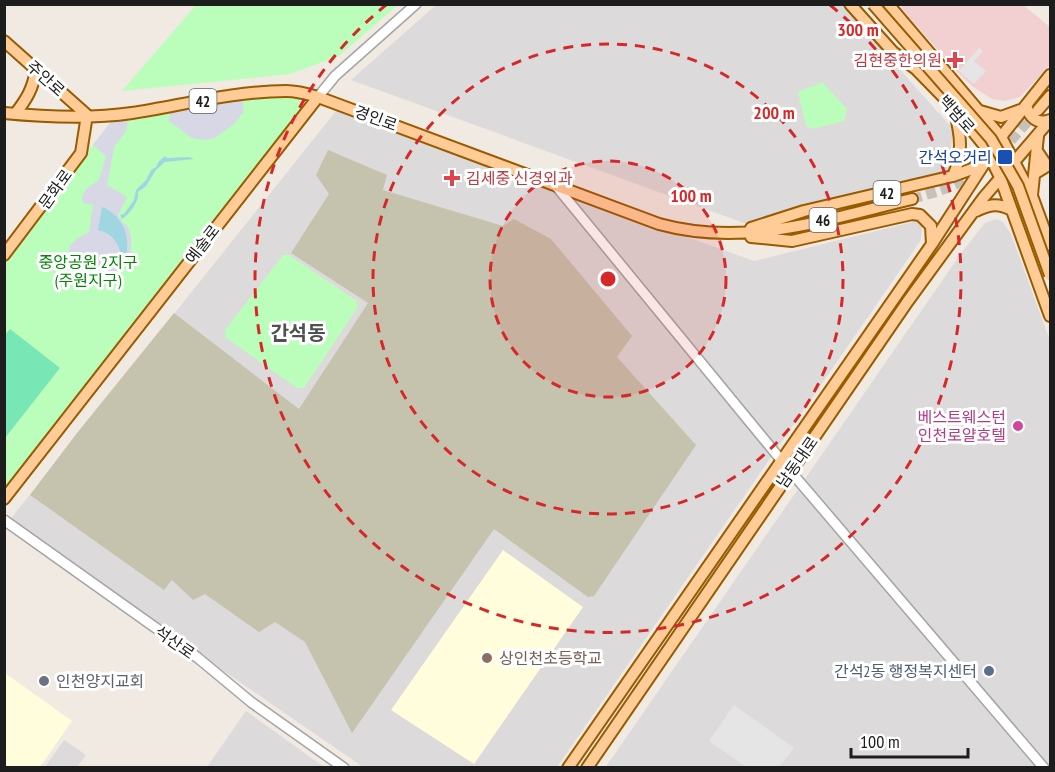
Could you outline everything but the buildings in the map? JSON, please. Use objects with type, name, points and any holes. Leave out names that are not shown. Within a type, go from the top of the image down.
[{"type":"main road","name":"백범로","points":[[850,4],[893,52],[916,69],[974,131],[1000,177],[1050,316]]},
{"type":"main road","name":"백범로","points":[[873,4],[986,132],[998,149],[1018,186],[1050,275]]},
{"type":"main road","name":"백범로","points":[[888,4],[1001,137],[1032,196],[1050,245]]},
{"type":"main road","name":"주안로","points":[[4,41],[87,115]]},
{"type":"main road","points":[[10,113],[30,94],[36,70]]},
{"type":"main road","points":[[568,768],[786,465],[1001,137],[1050,75]]},
{"type":"main road","name":"경인로","points":[[10,113],[45,117],[129,113],[242,95],[288,91],[318,96],[659,224],[698,232],[792,241],[912,214]]},
{"type":"main road","name":"예술로","points":[[4,499],[318,96]]},
{"type":"main road","points":[[1038,110],[1050,96]]},
{"type":"main road","points":[[980,111],[1001,117],[1025,107]]},
{"type":"main road","points":[[1025,107],[1035,120],[1045,122],[1050,120]]},
{"type":"main road","points":[[953,176],[960,161],[961,147],[955,109]]},
{"type":"main road","name":"문화로","points":[[4,255],[81,153],[87,115]]},
{"type":"main road","name":"남동대로","points":[[586,768],[786,465],[972,212],[1050,120]]},
{"type":"main road","points":[[1032,196],[1038,136]]},
{"type":"main road","name":"경인로","points":[[733,234],[804,211],[953,176],[972,169],[989,155]]},
{"type":"main road","points":[[907,188],[914,191],[918,197],[917,210],[912,214]]},
{"type":"main road","name":"경인로","points":[[733,234],[805,225],[912,199]]},
{"type":"main road","points":[[972,212],[993,204],[1012,210]]},
{"type":"main road","points":[[912,214],[920,215],[927,220],[933,234],[932,244]]},
{"type":"street","name":"예술로","points":[[318,96],[336,76],[416,4]]},
{"type":"street","points":[[555,185],[786,465],[1044,768]]},
{"type":"street","name":"석산로","points":[[4,520],[198,658],[251,702],[344,768]]},
{"type":"shaded area","points":[[905,4],[1023,5],[1050,27],[1050,65],[1020,97],[1005,101],[992,99],[972,86],[956,71],[901,8]]},
{"type":"shaded area","points":[[436,5],[842,5],[953,129],[948,176],[744,223],[351,80]]},
{"type":"shaded area","points":[[979,48],[983,51],[974,61],[986,71],[974,84],[959,71]]},
{"type":"shaded area","points":[[242,95],[244,111],[235,123],[215,138],[205,140],[192,138],[169,121],[170,107]]},
{"type":"shaded area","points":[[336,111],[754,261],[917,221],[922,224],[921,240],[557,767],[363,767],[8,522]]},
{"type":"shaded area","points":[[129,113],[126,131],[114,147],[107,185],[127,197],[118,215],[126,224],[131,236],[131,253],[118,278],[114,275],[100,283],[84,283],[71,272],[68,254],[70,246],[76,239],[89,232],[93,205],[83,203],[82,197],[85,190],[99,180],[106,156],[93,145],[117,114]]},
{"type":"shaded area","points":[[328,150],[387,175],[383,190],[503,226],[514,219],[551,239],[632,336],[617,357],[696,445],[594,596],[588,597],[494,529],[352,733],[305,642],[275,622],[259,632],[205,594],[193,600],[172,580],[164,590],[30,495],[174,313],[299,409],[368,303],[291,253],[329,194],[316,175]]},
{"type":"shaded area","points":[[996,219],[1003,222],[1011,234],[1050,341],[1050,767],[605,768],[962,252],[985,223]]},
{"type":"shaded area","name":"상인천초등학교","points":[[503,550],[583,607],[474,764],[391,710]]},
{"type":"shaded area","points":[[5,673],[72,721],[40,767],[5,767]]},
{"type":"shaded area","points":[[734,705],[794,748],[779,767],[746,767],[709,741]]},
{"type":"shaded area","points":[[246,711],[324,767],[207,767]]},
{"type":"shaded area","points":[[64,740],[86,755],[77,767],[45,767]]},
{"type":"green space","points":[[196,5],[398,5],[339,56],[290,74],[122,91]]},
{"type":"green space","points":[[822,82],[847,109],[844,121],[813,129],[806,126],[798,92]]},
{"type":"green space","name":"중앙공원 2지구 (주원지구)","points":[[288,91],[300,100],[303,108],[5,499],[5,257],[117,114]]},
{"type":"green space","points":[[283,255],[289,255],[357,301],[358,307],[304,388],[297,388],[225,337],[225,330]]},
{"type":"green space","points":[[10,329],[60,368],[5,438],[4,336]]},
{"type":"water","points":[[165,156],[194,159],[165,162],[156,170],[146,186],[138,192],[134,207],[122,219],[120,215],[124,214],[134,200],[136,190]]},
{"type":"water","points":[[102,207],[115,216],[124,228],[127,244],[125,259],[122,259],[120,249],[112,237],[98,230]]},
{"type":"tunnel","points":[[1001,152],[1038,110]]},
{"type":"tunnel","points":[[912,199],[956,184],[980,170]]},
{"type":"place","name":"김현중한의원","points":[[955,60]]},
{"type":"place","name":"간석오거리","points":[[1005,157]]},
{"type":"place","name":"김세중 신경외과","points":[[452,178]]},
{"type":"place","name":"베스트웨스턴 인천로얄호텔","points":[[1018,426]]},
{"type":"place","name":"상인천초등학교","points":[[487,658]]},
{"type":"place","name":"간석2동 행정복지센터","points":[[989,671]]},
{"type":"place","name":"인천양지교회","points":[[44,681]]},
{"type":"district","name":"간석동","points":[[298,333]]}]
